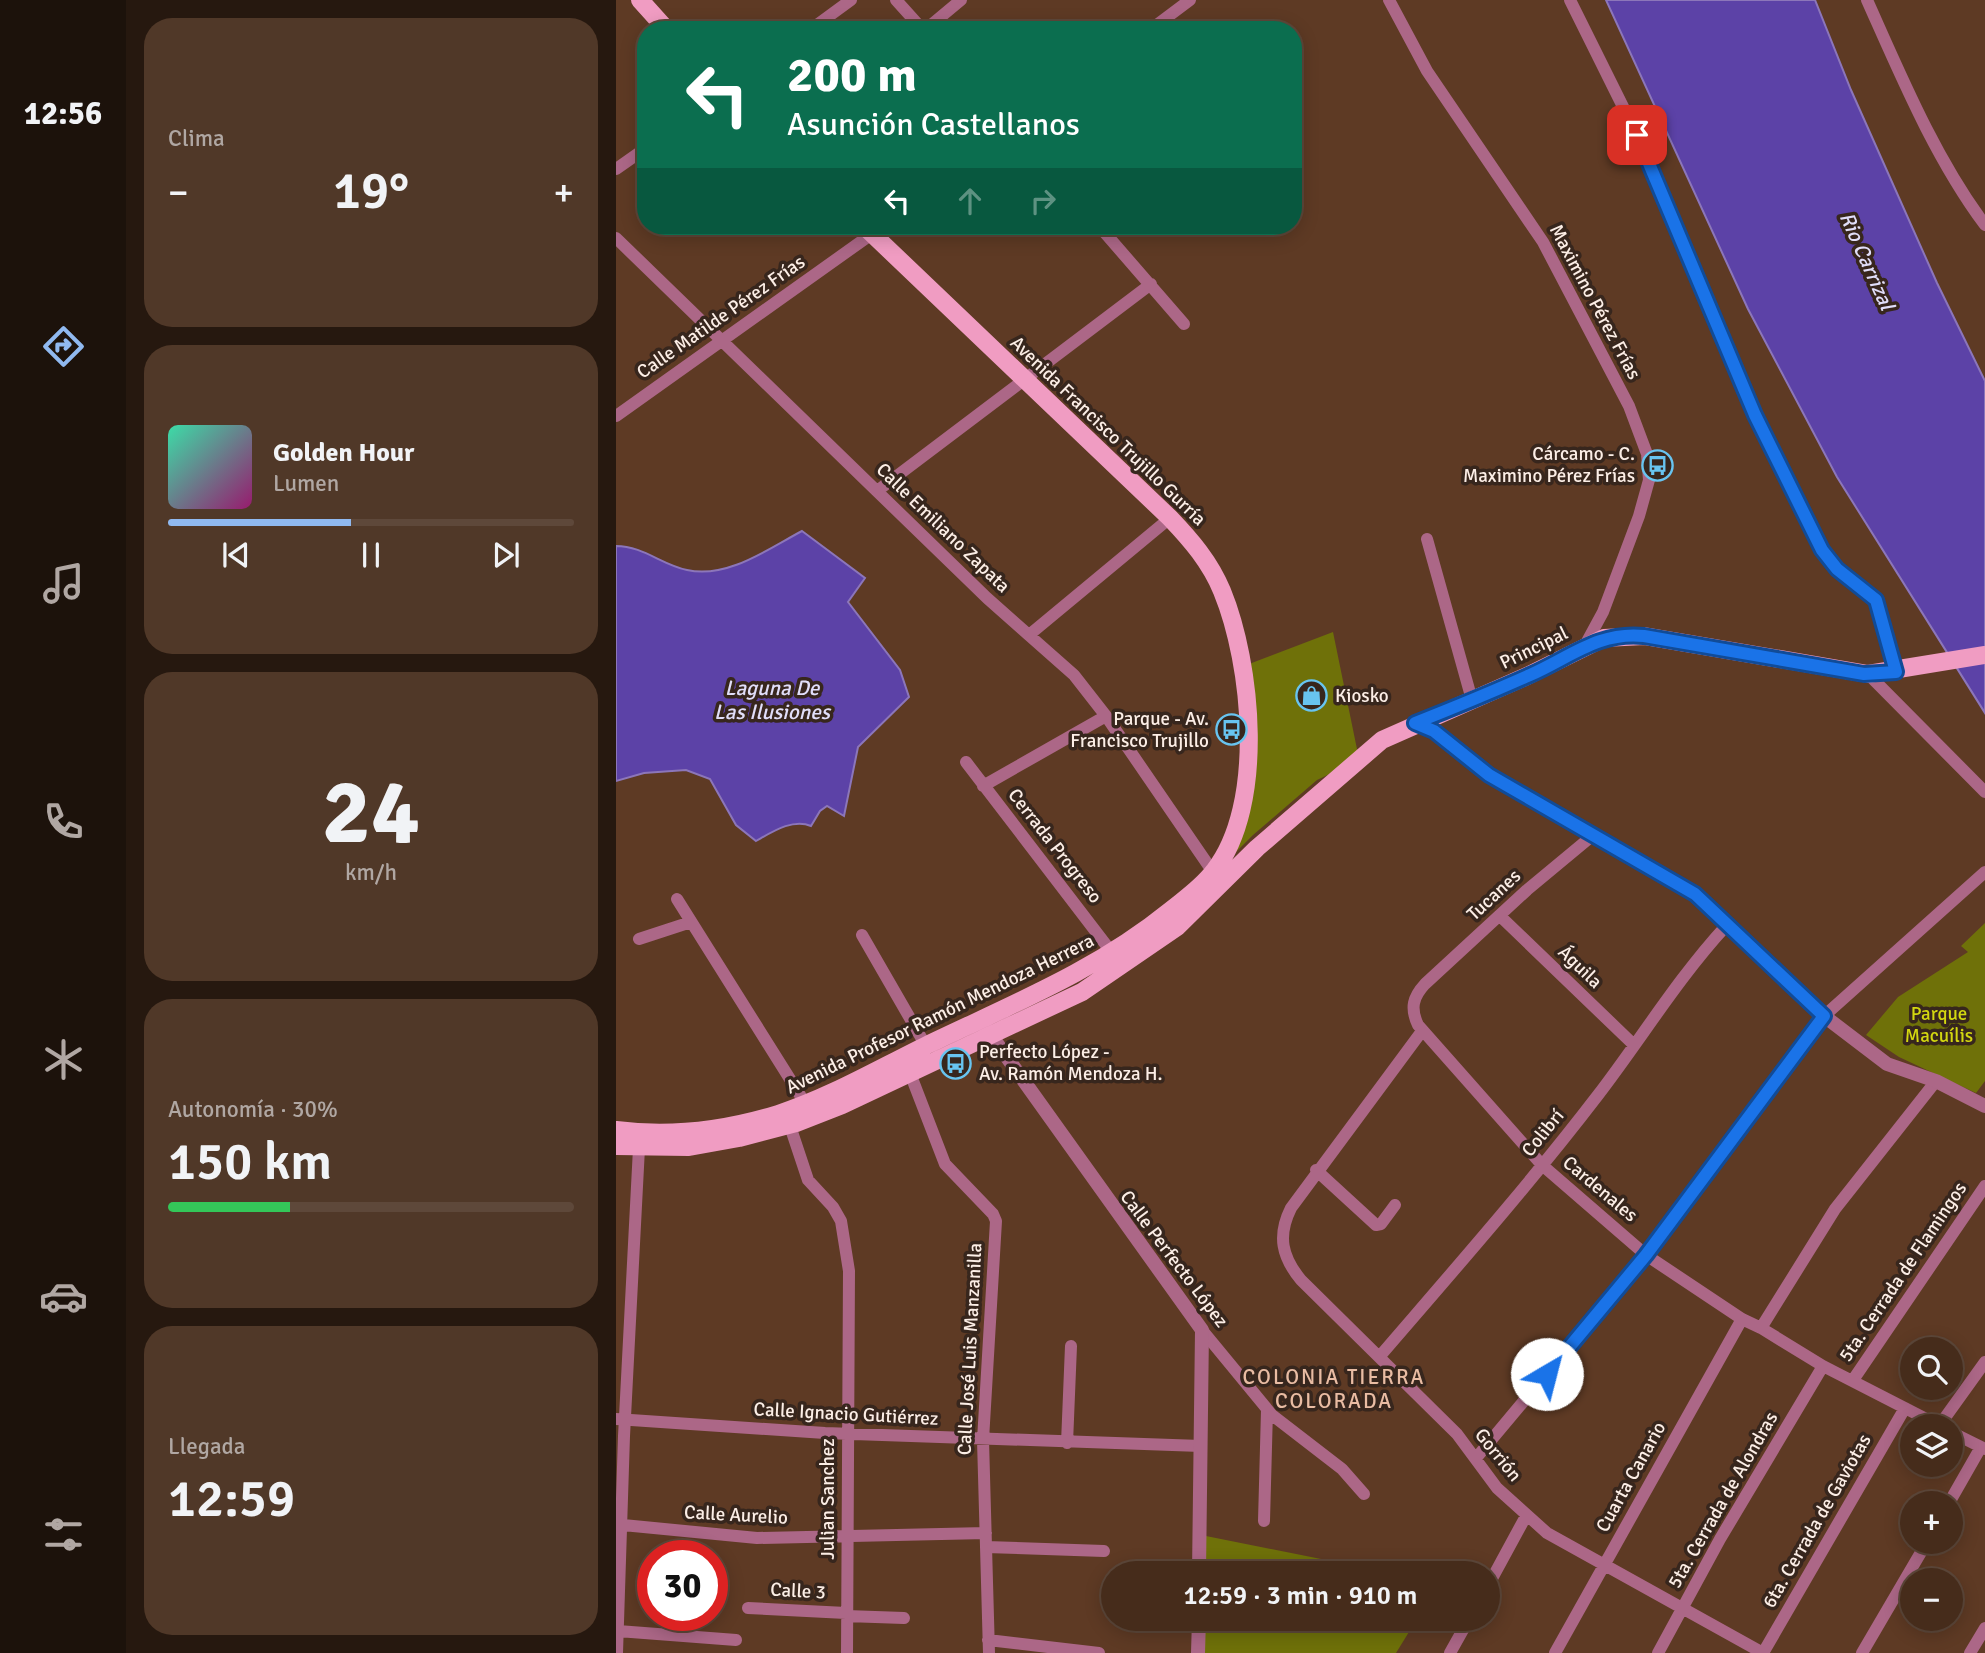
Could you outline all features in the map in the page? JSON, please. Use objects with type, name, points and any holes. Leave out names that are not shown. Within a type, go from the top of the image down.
[{"type":"main road","points":[[640,0],[659,21]]},
{"type":"main road","name":"Avenida Francisco Trujillo Gurría","points":[[880,235],[1170,518],[1192,542],[1213,572],[1237,640],[1245,692],[1247,754],[1245,787],[1236,828],[1213,872]]},
{"type":"main road","name":"Principal","points":[[1257,848],[1382,740],[1614,635],[1644,636],[1868,674],[1896,672],[1985,655]]},
{"type":"main road","points":[[1236,828],[1240,844],[1257,848]]},
{"type":"main road","name":"Avenida Profesor Ramón Mendoza Herrera","points":[[616,1130],[674,1132],[711,1128],[787,1118],[842,1105],[906,1065],[926,1046],[986,1028],[1082,992],[1123,967],[1195,911],[1257,848]]},
{"type":"main road","name":"Avenida Profesor Ramón Mendoza Herrera","points":[[616,1146],[639,1148],[715,1144],[787,1118],[805,1103],[906,1065],[986,1028],[1113,954],[1191,894],[1213,872]]},
{"type":"street","points":[[822,21],[851,0]]},
{"type":"street","points":[[896,0],[916,21]]},
{"type":"street","points":[[935,21],[961,0]]},
{"type":"street","points":[[1162,21],[1190,0]]},
{"type":"street","name":"Maximino Pérez Frías","points":[[1389,0],[1426,71],[1553,260],[1629,406],[1647,454],[1649,480],[1639,516],[1603,612],[1584,647]]},
{"type":"street","points":[[1570,0],[1644,149],[1755,415],[1803,514],[1822,550],[1837,569],[1876,600],[1896,672]]},
{"type":"street","points":[[1867,0],[1907,87],[1967,202],[1985,225]]},
{"type":"street","points":[[616,169],[637,154]]},
{"type":"street","name":"Calle Matilde Pérez Frías","points":[[616,416],[863,235]]},
{"type":"street","points":[[1107,235],[1184,324]]},
{"type":"street","name":"Calle Emiliano Zapata","points":[[616,238],[877,491],[1074,675],[1106,716],[1213,872]]},
{"type":"street","points":[[877,491],[1151,284]]},
{"type":"street","points":[[1029,635],[1170,518]]},
{"type":"street","points":[[1427,539],[1472,700]]},
{"type":"street","points":[[1868,674],[1985,792]]},
{"type":"street","points":[[984,786],[1106,716]]},
{"type":"street","points":[[1415,723],[1434,731],[1489,775],[1695,894],[1824,1016],[1887,1064],[1936,1081],[1985,1106]]},
{"type":"street","name":"Cerrada Progreso","points":[[966,762],[1113,954]]},
{"type":"street","name":"Tucanes","points":[[1422,1031],[1413,1009],[1416,995],[1425,984],[1592,836]]},
{"type":"street","points":[[1477,1457],[1646,1255],[1824,1016],[1985,872]]},
{"type":"street","points":[[677,899],[805,1103]]},
{"type":"street","name":"Águila","points":[[1500,916],[1634,1045]]},
{"type":"street","points":[[639,939],[691,922]]},
{"type":"street","name":"Colibrí","points":[[1380,1356],[1542,1165],[1699,955],[1726,926]]},
{"type":"street","points":[[862,935],[926,1046]]},
{"type":"street","name":"Calle Perfecto López","points":[[986,1028],[1202,1330],[1267,1410],[1342,1469],[1364,1494]]},
{"type":"street","points":[[1395,1205],[1381,1224],[1376,1225],[1316,1170],[1422,1031]]},
{"type":"street","name":"Cardenales","points":[[1422,1031],[1542,1165],[1646,1255],[1742,1319],[1823,1366],[1917,1414]]},
{"type":"street","name":"Calle José Luis Manzanilla","points":[[906,1065],[945,1164],[993,1214],[996,1221],[983,1440],[988,1646]]},
{"type":"street","points":[[1761,1328],[1835,1209],[1936,1081]]},
{"type":"street","name":"Julian Sanchez","points":[[787,1118],[808,1180],[839,1215],[851,1295],[847,1434],[847,1653]]},
{"type":"street","points":[[617,1653],[623,1525],[620,1419],[639,1148]]},
{"type":"street","name":"Gorrión","points":[[1316,1170],[1291,1208],[1282,1232],[1288,1262],[1301,1280],[1380,1356],[1477,1457],[1491,1482],[1547,1533],[1763,1653]]},
{"type":"street","name":"5ta. Cerrada de Flamingos","points":[[1853,1380],[1985,1186]]},
{"type":"street","name":"Cuarta Canario","points":[[1555,1653],[1742,1319]]},
{"type":"street","points":[[1199,1561],[1202,1330]]},
{"type":"street","points":[[1067,1443],[1071,1346]]},
{"type":"street","points":[[1948,1414],[1985,1362]]},
{"type":"street","name":"5ta. Cerrada de Alondras","points":[[1658,1653],[1720,1539],[1823,1366]]},
{"type":"street","name":"6ta. Cerrada de Gaviotas","points":[[1763,1653],[1905,1408]]},
{"type":"street","points":[[1265,1521],[1267,1410]]},
{"type":"street","name":"Calle Ignacio Gutiérrez","points":[[620,1419],[847,1434],[1201,1446]]},
{"type":"street","points":[[1956,1491],[1983,1448],[1963,1438]]},
{"type":"street","points":[[1500,1564],[1526,1516]]},
{"type":"street","name":"Calle Aurelio","points":[[623,1525],[738,1537],[986,1533]]},
{"type":"street","points":[[986,1547],[1104,1551]]},
{"type":"street","points":[[1863,1653],[1920,1554]]},
{"type":"street","name":"Calle 3","points":[[748,1608],[904,1618]]},
{"type":"street","points":[[1970,1653],[1985,1628]]},
{"type":"street","points":[[618,1631],[736,1640]]},
{"type":"street","points":[[1198,1653],[1199,1631]]},
{"type":"street","points":[[1450,1653],[1462,1631]]},
{"type":"street","points":[[988,1646],[1099,1653]]},
{"type":"green space","points":[[1333,632],[1358,754],[1336,771],[1317,780],[1227,861],[1239,831],[1249,664]]},
{"type":"green space","name":"Parque Macuílis","points":[[1985,923],[1985,1081],[1976,1093],[1899,1057],[1866,1035],[1898,997],[1968,952],[1961,946]]},
{"type":"green space","points":[[1201,1535],[1331,1561],[1201,1561]]},
{"type":"green space","points":[[1201,1631],[1410,1631],[1396,1653],[1201,1653]]},
{"type":"water","name":"Rio Carrizal","points":[[1606,0],[1815,0],[1851,90],[1937,283],[1985,381],[1985,713],[1837,477],[1748,309]]},
{"type":"water","name":"Laguna De Las Ilusiones","points":[[802,531],[865,578],[848,602],[900,670],[909,697],[858,747],[844,816],[827,806],[820,811],[811,826],[790,825],[756,841],[736,825],[710,779],[686,770],[644,773],[616,781],[616,546],[635,549],[678,568],[702,572],[747,561]]},
{"type":"place","name":"Cárcamo - C. Maximino Pérez Frías","points":[[1658,465]]},
{"type":"place","name":"Kiosko","points":[[1312,696]]},
{"type":"place","name":"Parque - Av. Francisco Trujillo","points":[[1232,730]]},
{"type":"place","name":"Perfecto López - Av. Ramón Mendoza H.","points":[[956,1063]]},
{"type":"district","name":"COLONIA TIERRA COLORADA","points":[[1334,1389]]},
{"type":"route","points":[[1547,1374],[1646,1255],[1824,1016],[1695,894],[1489,775],[1434,731],[1415,723],[1546,668],[1594,642],[1614,635],[1644,636],[1841,671],[1864,674],[1896,672],[1882,611],[1876,600],[1870,592],[1837,569],[1809,527],[1755,415],[1637,135]]}]
